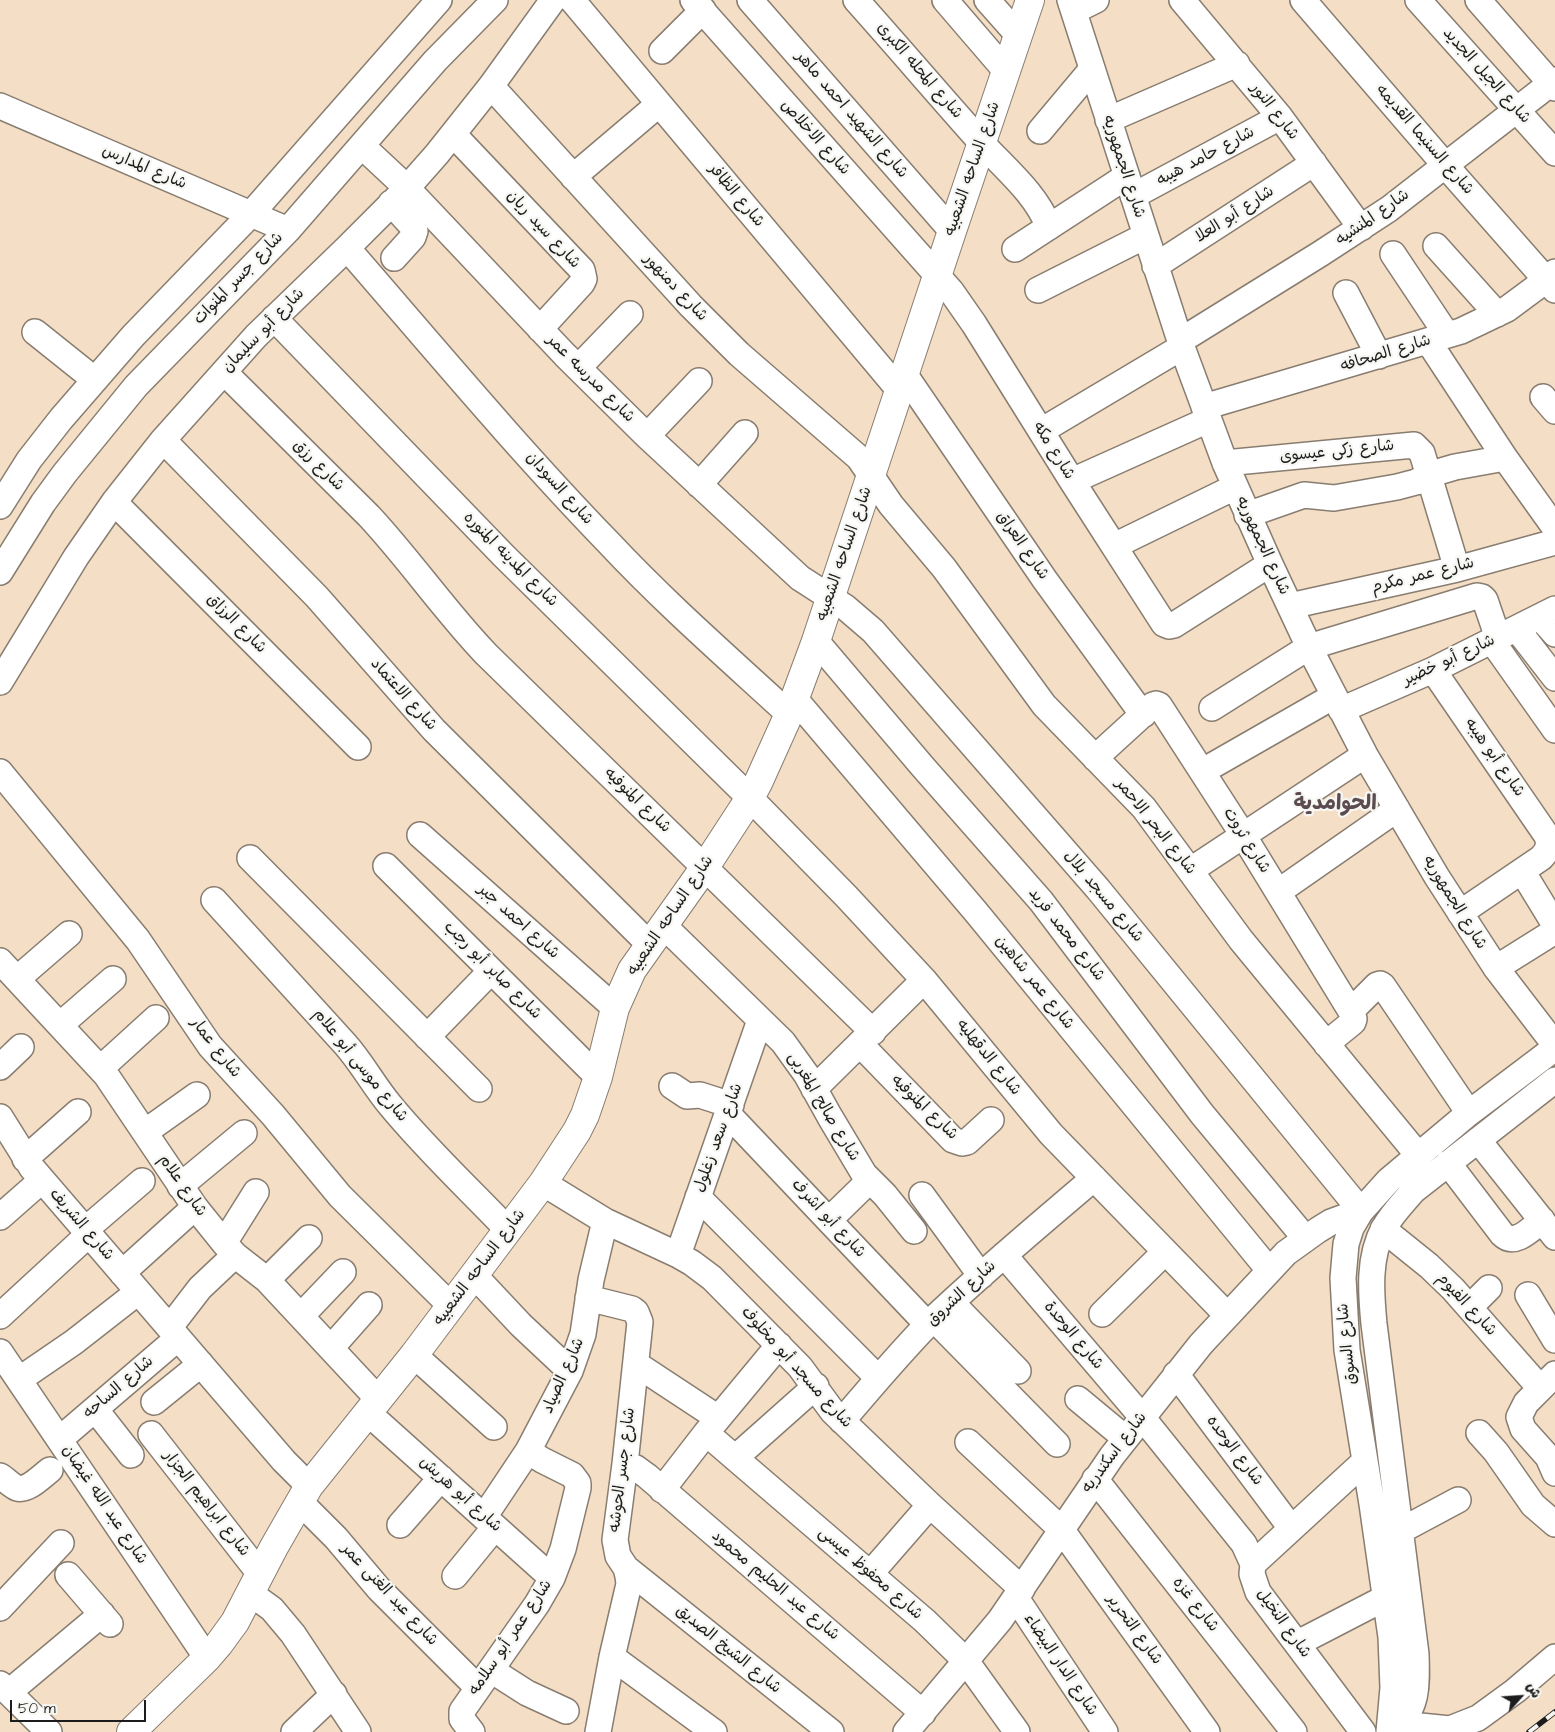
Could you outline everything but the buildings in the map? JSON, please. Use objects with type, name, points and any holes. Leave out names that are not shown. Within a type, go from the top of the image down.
[{"type":"main road","name":"شارع الساحه الشعبيه","points":[[141,1729],[207,1658],[235,1622],[304,1494],[414,1355],[544,1182],[580,1126],[598,1077],[615,1008],[632,970],[705,867],[750,798],[792,707],[816,642],[1030,0]]},
{"type":"street","name":"شارع جسر المنوات","points":[[0,572],[64,473],[136,386],[288,230],[435,61],[495,0]]},
{"type":"street","name":"شارع أبو سليمان","points":[[0,682],[76,557],[114,502],[163,440],[256,336],[399,195],[453,134],[491,86],[553,0]]},
{"type":"street","name":"شارع الظافر","points":[[572,0],[659,104],[902,383]]},
{"type":"street","name":"شارع الشهيد احمد ماهر","points":[[750,0],[952,231]]},
{"type":"street","name":"شارع المحله الكبرى","points":[[856,0],[1033,198],[1049,227]]},
{"type":"street","points":[[945,0],[1006,71]]},
{"type":"street","points":[[987,0],[1018,35]]},
{"type":"street","points":[[1072,6],[1096,0]]},
{"type":"street","name":"شارع النور","points":[[1182,0],[1280,117],[1361,228]]},
{"type":"street","name":"شارع السنيما القديمه","points":[[1303,0],[1445,165],[1552,281]]},
{"type":"street","name":"شارع الجيل الجديد","points":[[1418,0],[1555,153]]},
{"type":"street","points":[[1478,0],[1554,84]]},
{"type":"street","points":[[0,506],[7,474],[60,419],[134,336],[252,214],[437,1]]},
{"type":"street","points":[[662,51],[698,5]]},
{"type":"street","name":"شارع الاخلاص","points":[[698,5],[937,275]]},
{"type":"street","name":"شارع الجمهوريه","points":[[1072,6],[1181,344],[1206,414],[1247,515],[1309,647],[1365,755],[1460,914],[1496,968],[1555,1047]]},
{"type":"street","points":[[409,34],[435,61]]},
{"type":"street","points":[[1108,120],[1237,64]]},
{"type":"street","points":[[1040,131],[1092,69]]},
{"type":"street","name":"شارع المنشيه","points":[[1041,431],[1181,344],[1361,228],[1389,209],[1516,110],[1554,84]]},
{"type":"street","name":"شارع دمنهور","points":[[491,86],[691,306],[739,354],[790,400],[851,450],[871,477]]},
{"type":"street","points":[[573,177],[659,104]]},
{"type":"street","name":"شارع المدارس","points":[[0,106],[288,230]]},
{"type":"street","name":"شارع حامد هيبه","points":[[1016,249],[1049,227],[1130,186],[1280,117]]},
{"type":"street","name":"شارع سيد ريان","points":[[453,134],[582,270],[584,279],[582,284],[540,329]]},
{"type":"street","name":"شارع مدرسه عمر","points":[[362,146],[399,195],[540,329],[647,436],[800,578],[830,598]]},
{"type":"street","name":"شارع أبو العلا","points":[[1155,266],[1314,163]]},
{"type":"street","points":[[394,258],[413,237],[415,232],[399,195]]},
{"type":"street","points":[[1038,290],[1146,236]]},
{"type":"street","points":[[1436,246],[1497,314]]},
{"type":"street","name":"شارع السودان","points":[[347,248],[607,542],[653,588],[792,707]]},
{"type":"street","points":[[1393,254],[1437,338],[1505,458],[1555,528]]},
{"type":"street","name":"شارع مكه","points":[[937,275],[963,308],[1162,621],[1169,626],[1174,625],[1270,564]]},
{"type":"street","name":"شارع الصحافه","points":[[1206,414],[1476,325],[1552,281]]},
{"type":"street","points":[[1346,293],[1379,356]]},
{"type":"street","points":[[578,368],[630,314]]},
{"type":"street","name":"شارع المدينه المنوره","points":[[274,318],[504,556],[750,798]]},
{"type":"street","points":[[35,332],[95,380]]},
{"type":"street","name":"شارع رزق","points":[[224,372],[369,516],[409,563]]},
{"type":"street","points":[[647,436],[698,381]]},
{"type":"street","name":"شارع العراق","points":[[902,383],[1143,715]]},
{"type":"street","points":[[1072,481],[1206,414]]},
{"type":"street","points":[[699,485],[746,433]]},
{"type":"street","name":"شارع الاعتماد","points":[[163,440],[317,597],[434,730],[656,935]]},
{"type":"street","name":"شارع زكى عيسوى","points":[[1225,463],[1414,445],[1422,453],[1457,569]]},
{"type":"street","points":[[1247,515],[1304,495],[1329,498],[1347,496],[1406,485],[1455,467],[1505,458]]},
{"type":"street","name":"شارع البحر الاحمر","points":[[871,477],[891,505],[944,568],[1044,705],[1120,781],[1144,808],[1242,940],[1418,1155]]},
{"type":"street","points":[[1114,546],[1235,487]]},
{"type":"street","name":"شارع الرزاق","points":[[114,502],[358,747]]},
{"type":"street","name":"شارع عمر مكرم","points":[[1290,606],[1457,569],[1555,542]]},
{"type":"street","name":"شارع المنوفيه","points":[[409,563],[481,648],[705,867],[866,1038],[953,1140],[962,1143],[967,1142],[991,1120]]},
{"type":"street","points":[[1212,708],[1309,647],[1479,596],[1486,602],[1502,636],[1555,730]]},
{"type":"street","name":"شارع مسجد بلال","points":[[830,598],[859,618],[873,631],[1091,882],[1361,1211]]},
{"type":"street","name":"شارع أبو خضير","points":[[1203,771],[1338,703],[1433,670],[1502,636],[1550,620]]},
{"type":"street","points":[[1502,636],[1555,678]]},
{"type":"street","name":"شارع محمد فريد","points":[[816,642],[1041,901],[1202,1114],[1305,1238]]},
{"type":"street","name":"شارع أبو هيبه","points":[[1433,670],[1547,836],[1548,848],[1541,858],[1522,871]]},
{"type":"street","name":"شارع ثروت","points":[[1095,758],[1153,705],[1159,705],[1203,771],[1351,1011]]},
{"type":"street","name":"شارع عمر شاهين","points":[[792,707],[976,912],[1269,1270]]},
{"type":"street","points":[[1191,870],[1365,755]]},
{"type":"street","name":"شارع عمار","points":[[0,772],[138,940],[210,1046],[273,1115],[340,1196],[451,1306]]},
{"type":"street","name":"شارع الدقهليه","points":[[750,798],[853,903],[924,980],[1035,1116],[1227,1315]]},
{"type":"street","points":[[1278,892],[1397,809]]},
{"type":"street","name":"شارع احمد جبر","points":[[420,835],[615,1008]]},
{"type":"street","points":[[250,858],[478,1089]]},
{"type":"street","name":"شارع صابر أبو رجب","points":[[386,866],[598,1077]]},
{"type":"street","points":[[1460,914],[1522,871],[1555,925]]},
{"type":"street","name":"شارع موسى أبو علام","points":[[214,900],[358,1059],[379,1091],[404,1122],[508,1230]]},
{"type":"street","points":[[1496,968],[1555,931]]},
{"type":"street","points":[[17,979],[69,934]]},
{"type":"street","name":"شارع صالح المغربى","points":[[656,935],[760,1020],[790,1051],[806,1074],[859,1167],[869,1181],[885,1195],[914,1231]]},
{"type":"street","name":"شارع علام","points":[[0,961],[101,1068],[180,1186],[230,1249],[267,1280],[301,1316],[330,1348],[373,1406]]},
{"type":"street","points":[[427,1037],[491,971]]},
{"type":"street","points":[[60,1025],[113,979]]},
{"type":"street","points":[[814,1089],[924,980]]},
{"type":"street","points":[[1326,1044],[1353,1022],[1354,1016],[1351,1011],[1378,984],[1383,986],[1469,1113]]},
{"type":"street","points":[[101,1068],[156,1018]]},
{"type":"street","name":"شارع سعد زغلول","points":[[678,1255],[760,1020]]},
{"type":"street","points":[[0,1067],[21,1047]]},
{"type":"street","name":"شارع السوق","points":[[1394,1728],[1393,1665],[1385,1598],[1347,1350],[1342,1278],[1346,1244],[1351,1228],[1361,1211],[1389,1180],[1469,1113],[1555,1047]]},
{"type":"street","name":"شارع السوق","points":[[1394,1728],[1407,1717],[1414,1700],[1416,1654],[1371,1295],[1376,1249],[1395,1211],[1413,1191],[1555,1080]]},
{"type":"street","points":[[672,1086],[687,1096],[700,1095],[729,1109]]},
{"type":"street","points":[[145,1132],[197,1095]]},
{"type":"street","name":"شارع أبو اشرف","points":[[729,1109],[829,1220],[938,1315]]},
{"type":"street","points":[[25,1159],[78,1112]]},
{"type":"street","name":"شارع الشريف","points":[[0,1117],[25,1159],[284,1461],[304,1494]]},
{"type":"street","points":[[180,1186],[244,1132]]},
{"type":"street","points":[[1448,1163],[1502,1234],[1508,1239],[1516,1239],[1548,1228],[1478,1140]]},
{"type":"street","name":"شارع الشروق","points":[[842,1421],[878,1378],[938,1315],[1004,1255],[1094,1178]]},
{"type":"street","points":[[0,1217],[42,1180]]},
{"type":"street","points":[[0,1316],[142,1181]]},
{"type":"street","points":[[829,1220],[869,1181]]},
{"type":"street","name":"شارع مسجد أبو مخلوف","points":[[544,1182],[606,1221],[678,1255],[721,1286],[780,1345],[816,1386],[833,1412],[1019,1594]]},
{"type":"street","points":[[174,1333],[200,1288],[230,1249],[256,1192]]},
{"type":"street","points":[[922,1195],[981,1276]]},
{"type":"street","points":[[698,1197],[878,1378]]},
{"type":"street","points":[[122,1273],[195,1207]]},
{"type":"street","name":"شارع اسكندريه","points":[[906,1732],[1019,1594],[1061,1529],[1125,1438],[1176,1374],[1227,1315],[1286,1253],[1305,1238],[1331,1222],[1361,1211]]},
{"type":"street","name":"شارع الصياد","points":[[454,1576],[489,1522],[570,1371],[583,1334],[595,1261],[606,1221]]},
{"type":"street","name":"شارع الفيوم","points":[[1384,1230],[1429,1266],[1470,1307],[1551,1378]]},
{"type":"street","points":[[267,1280],[309,1238]]},
{"type":"street","points":[[1102,1314],[1165,1252]]},
{"type":"street","name":"شارع الوحدة","points":[[1004,1255],[1142,1417]]},
{"type":"street","points":[[301,1316],[344,1272]]},
{"type":"street","points":[[474,1275],[521,1325],[570,1371]]},
{"type":"street","points":[[1470,1307],[1489,1288]]},
{"type":"street","points":[[20,1379],[74,1342],[138,1292]]},
{"type":"street","points":[[1528,1295],[1555,1340]]},
{"type":"street","name":"شارع جسر الحوشه","points":[[588,1298],[632,1309],[636,1312],[640,1322],[625,1464],[614,1540],[618,1556],[626,1568],[628,1576],[627,1595],[612,1657],[598,1732]]},
{"type":"street","points":[[330,1348],[369,1305]]},
{"type":"street","points":[[938,1315],[1018,1371]]},
{"type":"street","points":[[938,1315],[1057,1444]]},
{"type":"street","name":"شارع الساحه","points":[[60,1439],[95,1409],[174,1333]]},
{"type":"street","points":[[662,1490],[712,1425],[780,1345]]},
{"type":"street","name":"شارع عبد الله غيضان","points":[[0,1352],[207,1658]]},
{"type":"street","points":[[414,1355],[494,1427]]},
{"type":"street","points":[[154,1402],[201,1364]]},
{"type":"street","name":"شارع محفوظ عيسى","points":[[636,1364],[712,1425],[735,1458],[925,1621],[966,1661],[1017,1732]]},
{"type":"street","name":"شارع الوحده","points":[[1176,1374],[1291,1528]]},
{"type":"street","points":[[1551,1378],[1526,1402],[1519,1417],[1523,1429],[1552,1461]]},
{"type":"street","points":[[735,1458],[816,1386]]},
{"type":"street","points":[[1078,1399],[1125,1438]]},
{"type":"street","name":"شارع أبو هريش","points":[[373,1406],[441,1478],[552,1578]]},
{"type":"street","points":[[95,1409],[132,1455]]},
{"type":"street","name":"شارع النخيل","points":[[1142,1417],[1241,1540],[1250,1554],[1253,1564],[1252,1574],[1258,1592],[1363,1732]]},
{"type":"street","points":[[1479,1433],[1502,1459],[1533,1505],[1555,1524]]},
{"type":"street","name":"شارع ابراهيم الجزار","points":[[151,1434],[272,1609],[294,1634],[358,1732]]},
{"type":"street","name":"شارع التحرير","points":[[968,1442],[1061,1529],[1207,1732]]},
{"type":"street","name":"شارع عمر أبو سلامه","points":[[471,1731],[461,1715],[537,1604],[552,1578],[568,1534],[578,1488],[576,1478],[568,1472],[528,1451]]},
{"type":"street","points":[[1253,1564],[1364,1462]]},
{"type":"street","name":"شارع عبد الحليم محمود","points":[[625,1464],[636,1468],[923,1713]]},
{"type":"street","points":[[0,1476],[17,1488],[29,1485],[50,1470]]},
{"type":"street","points":[[400,1525],[441,1478]]},
{"type":"street","name":"شارع غزه","points":[[1095,1480],[1294,1732]]},
{"type":"street","name":"شارع عبد الغنى عمر","points":[[304,1494],[330,1532],[379,1589],[484,1679],[527,1693],[566,1711]]},
{"type":"street","points":[[1400,1531],[1458,1500]]},
{"type":"street","points":[[870,1574],[930,1505]]},
{"type":"street","points":[[0,1608],[61,1543]]},
{"type":"street","name":"شارع الشيخ الصديق","points":[[626,1568],[831,1732]]},
{"type":"street","points":[[50,1732],[5,1695],[106,1619],[68,1575]]},
{"type":"street","name":"شارع الدار البيضاء","points":[[1019,1594],[1105,1732]]},
{"type":"street","points":[[1298,1643],[1385,1598]]},
{"type":"street","points":[[612,1657],[714,1732]]},
{"type":"street","points":[[1394,1728],[1450,1729],[1478,1718],[1515,1691],[1555,1657]]},
{"type":"street","points":[[294,1732],[334,1694]]},
{"type":"railway","points":[[1529,1732],[1555,1712]]},
{"type":"district","name":"الحوامدية","points":[[1335,805]]}]
